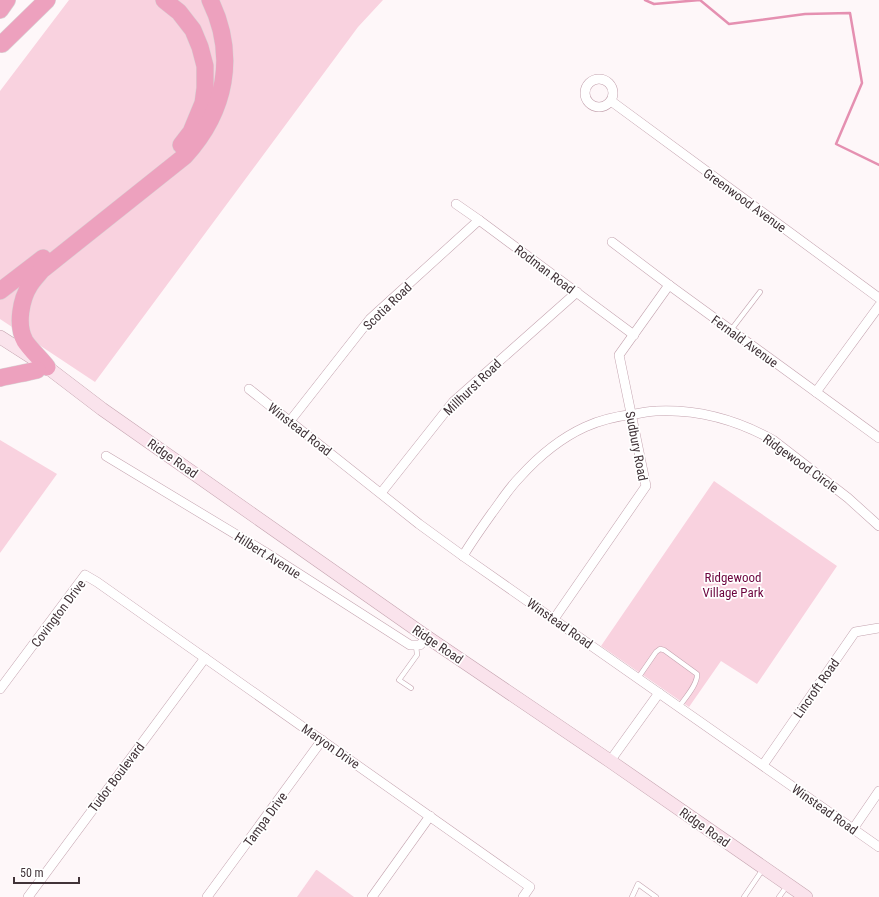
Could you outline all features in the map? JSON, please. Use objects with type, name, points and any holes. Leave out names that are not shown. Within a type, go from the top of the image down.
[{"type":"highway","points":[[0,10],[7,0]]},
{"type":"highway","points":[[1,46],[33,0]]},
{"type":"highway","points":[[1,46],[47,0]]},
{"type":"highway","points":[[0,291],[171,157],[191,132],[203,103],[206,66],[193,30],[179,12],[164,0]]},
{"type":"highway","points":[[0,378],[42,369],[25,340],[21,326],[20,312],[24,297],[30,284],[42,270],[185,156],[206,129],[213,116],[218,101],[225,71],[224,40],[220,24],[210,0]]},
{"type":"street","name":"Greenwood Avenue","points":[[611,101],[879,298]]},
{"type":"street","name":"Rodman Road","points":[[456,204],[634,334]]},
{"type":"street","name":"Scotia Road","points":[[290,421],[370,319],[479,220]]},
{"type":"street","name":"Fernald Avenue","points":[[612,242],[879,438]]},
{"type":"street","name":"Sudbury Road","points":[[554,619],[646,486],[619,355],[669,285]]},
{"type":"street","name":"Millhurst Road","points":[[381,493],[453,402],[576,292]]},
{"type":"street","points":[[816,392],[879,306]]},
{"type":"street","name":"Ridge Road","points":[[0,337],[42,369]]},
{"type":"street","name":"Ridge Road","points":[[0,348],[42,369],[73,387],[427,637],[610,761],[806,897]]},
{"type":"street","name":"Winstead Road","points":[[249,389],[419,524],[463,556],[879,847]]},
{"type":"street","name":"Ridgewood Circle","points":[[463,556],[508,490],[520,476],[555,445],[572,434],[594,423],[631,414],[655,411],[700,413],[725,419],[773,440],[848,498],[879,526]]},
{"type":"street","name":"Hilbert Avenue","points":[[106,456],[265,552],[410,645],[416,645]]},
{"type":"street","name":"Covington Drive","points":[[0,690],[85,575],[148,617]]},
{"type":"street","name":"Maryon Drive","points":[[148,617],[514,875],[530,887],[522,897]]},
{"type":"street","name":"Lincroft Road","points":[[763,765],[856,632],[879,628]]},
{"type":"street","points":[[416,645],[420,645],[427,637]]},
{"type":"street","name":"Tudor Boulevard","points":[[28,897],[205,658]]},
{"type":"street","points":[[610,761],[659,693]]},
{"type":"street","name":"Tampa Drive","points":[[207,897],[322,740]]},
{"type":"street","points":[[853,828],[879,791]]},
{"type":"street","points":[[372,897],[430,816]]},
{"type":"lane","points":[[731,330],[760,292]]},
{"type":"lane","points":[[411,688],[399,680],[417,655],[416,645]]},
{"type":"lane","points":[[638,678],[656,652],[660,649],[664,650],[690,668],[697,674],[697,678],[695,684],[679,707]]},
{"type":"lane","points":[[743,897],[764,868]]},
{"type":"lane","points":[[632,897],[638,884],[656,897]]},
{"type":"lane","points":[[779,897],[788,885]]},
{"type":"green space","points":[[69,0],[383,0],[358,27],[95,382],[0,319],[0,91]]},
{"type":"green space","points":[[0,440],[57,474],[0,553]]},
{"type":"green space","name":"Ridgewood Village Park","points":[[714,481],[837,566],[757,684],[721,661],[689,707],[601,646]]},
{"type":"green space","points":[[317,870],[354,897],[297,897]]},
{"type":"waterway","points":[[645,0],[654,4],[700,0],[729,24],[805,14],[850,13],[862,83],[836,144],[879,165]]}]
